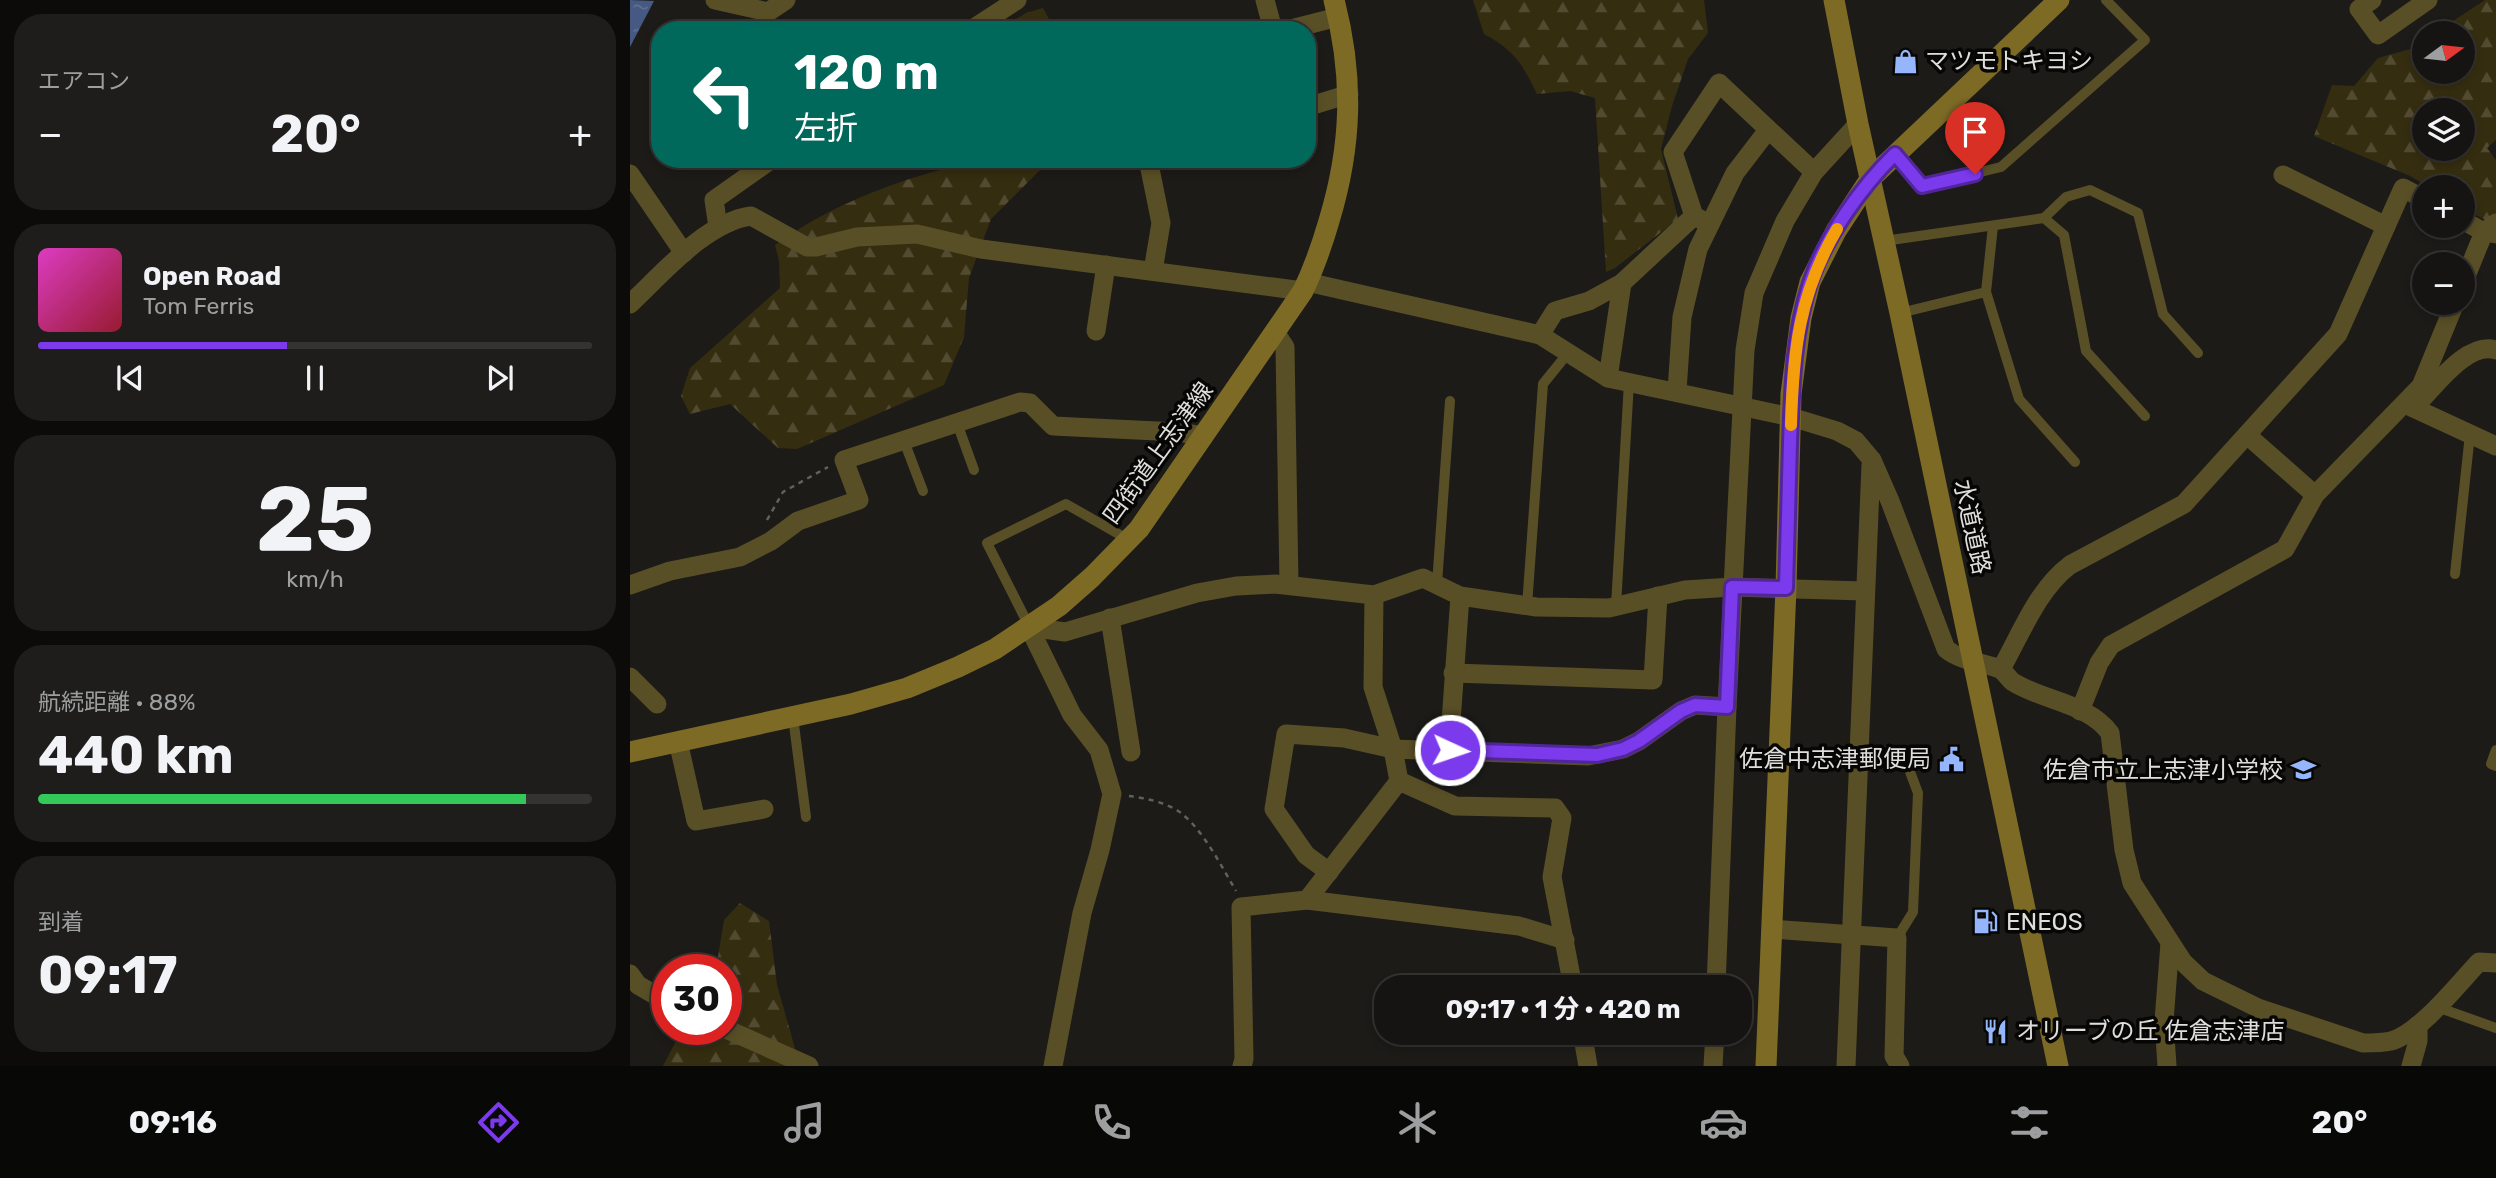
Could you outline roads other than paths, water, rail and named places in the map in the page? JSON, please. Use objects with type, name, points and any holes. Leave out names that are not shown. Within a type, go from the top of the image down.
[{"type":"street","points":[[727,1],[768,12],[786,0]]},
{"type":"street","points":[[985,21],[1017,0]]},
{"type":"street","points":[[1265,0],[1271,21]]},
{"type":"street","name":"水道道路","points":[[1834,0],[2058,1066]]},
{"type":"street","points":[[1766,1066],[1791,417],[1801,318],[1810,282],[1836,231],[1870,179],[2059,0]]},
{"type":"street","points":[[2372,0],[2359,9],[2378,35],[2428,0]]},
{"type":"street","points":[[1307,21],[1336,8]]},
{"type":"street","name":"四街道上志津線","points":[[630,752],[851,704],[907,688],[958,667],[995,649],[1059,606],[1129,540],[1275,332],[1305,286],[1319,256],[1341,182],[1349,115],[1346,56],[1336,8]]},
{"type":"street","points":[[1677,391],[1682,317],[1702,220],[1673,152],[1719,83],[1814,172]]},
{"type":"street","points":[[1316,104],[1349,94]]},
{"type":"street","points":[[1716,975],[1741,407],[1745,350],[1754,293],[1785,221],[1814,172],[1858,124]]},
{"type":"street","points":[[1540,335],[1555,311],[1589,301],[1622,283],[1702,220],[1768,130]]},
{"type":"street","points":[[718,228],[714,200],[759,168]]},
{"type":"street","points":[[1150,168],[1161,223],[1153,271]]},
{"type":"street","points":[[630,174],[684,253]]},
{"type":"street","points":[[2283,175],[2386,226]]},
{"type":"street","points":[[2001,669],[2048,585],[2060,573],[2184,503],[2338,334],[2403,188],[2412,193]]},
{"type":"street","points":[[630,304],[684,253],[718,228],[731,220],[751,216],[799,245],[807,247],[857,237],[918,234],[981,249],[1153,271],[1305,286],[1540,335],[1608,378],[1791,417],[1837,431],[1856,441],[1871,460],[1890,500],[1946,649],[1974,662],[2001,669],[2012,681],[2103,723],[2110,733],[2124,850],[2132,883],[2183,962],[2203,981],[2258,1008],[2363,1044],[2394,1040],[2437,1007],[2479,962],[2496,963]]},
{"type":"street","points":[[2475,224],[2492,230],[2475,262]]},
{"type":"street","points":[[1096,331],[1106,265]]},
{"type":"street","points":[[1608,378],[1622,283]]},
{"type":"street","points":[[2409,406],[2421,386],[2450,315]]},
{"type":"street","points":[[1275,332],[1285,347],[1289,585]]},
{"type":"street","points":[[2080,711],[2099,663],[2111,645],[2285,549],[2315,495],[2409,406],[2470,352],[2488,348],[2496,350]]},
{"type":"street","points":[[630,585],[670,571],[740,557],[771,541],[798,521],[859,500],[844,460],[1020,402],[1030,403],[1053,426],[1178,432],[1204,436]]},
{"type":"street","points":[[2409,406],[2496,446]]},
{"type":"street","points":[[2247,435],[2315,495]]},
{"type":"street","points":[[1846,1066],[1871,460]]},
{"type":"street","points":[[1030,626],[1065,632],[1197,593],[1236,586],[1289,585],[1374,595],[1423,578],[1460,596],[1527,606],[1609,608],[1685,590],[1732,587],[1864,591]]},
{"type":"street","points":[[1307,900],[1399,780],[1393,748],[1373,687],[1374,595]]},
{"type":"street","points":[[1450,750],[1460,596]]},
{"type":"street","points":[[1453,673],[1653,680],[1658,596]]},
{"type":"street","points":[[1110,618],[1131,752]]},
{"type":"street","points":[[1030,626],[1072,715],[1099,750],[1112,794],[1082,913],[1053,1066]]},
{"type":"street","points":[[630,677],[657,704]]},
{"type":"street","points":[[1329,872],[1306,855],[1274,809],[1286,734],[1344,738],[1393,748],[1597,755],[1623,749],[1639,741],[1681,711],[1695,705],[1727,707]]},
{"type":"street","points":[[678,741],[696,821],[764,809]]},
{"type":"street","points":[[1399,780],[1455,806],[1555,808],[1562,818],[1552,877],[1571,975]]},
{"type":"street","points":[[1242,1066],[1241,907],[1307,900],[1519,926],[1565,940]]},
{"type":"street","points":[[1772,929],[1897,938],[1894,1056],[1900,1066]]},
{"type":"street","points":[[2167,1066],[2164,1021],[2170,943]]},
{"type":"street","points":[[630,974],[638,985],[651,993]]},
{"type":"street","points":[[2411,1066],[2418,1041],[2418,1024]]},
{"type":"street","points":[[742,1036],[809,1066]]},
{"type":"street","points":[[1584,1045],[1588,1066]]},
{"type":"street","points":[[1713,1066],[1714,1045]]},
{"type":"lane","points":[[1895,154],[1922,186],[2001,167],[2144,40],[2106,0]]},
{"type":"lane","points":[[1884,242],[2044,218],[2066,197],[2090,191],[2138,213],[2163,314],[2198,352]]},
{"type":"lane","points":[[2044,218],[2064,235],[2086,351],[2145,416]]},
{"type":"lane","points":[[1993,226],[1986,292],[2020,399],[2075,462]]},
{"type":"lane","points":[[1900,313],[1986,292]]},
{"type":"lane","points":[[1527,606],[1543,384],[1568,354]]},
{"type":"lane","points":[[1616,606],[1629,382]]},
{"type":"lane","points":[[1437,584],[1450,401]]},
{"type":"lane","points":[[957,423],[974,470]]},
{"type":"lane","points":[[2455,574],[2470,434]]},
{"type":"lane","points":[[904,441],[923,491]]},
{"type":"lane","points":[[1030,626],[987,543],[1066,504],[1129,540]]},
{"type":"lane","points":[[792,717],[806,817]]},
{"type":"lane","points":[[1858,748],[1903,753],[1918,793],[1913,912],[1897,938]]},
{"type":"lane","points":[[2496,750],[2491,764],[2496,766]]},
{"type":"lane","points":[[2437,1007],[2496,1028]]},
{"type":"water","points":[[630,0],[654,1],[630,47]]},
{"type":"place","name":"マツモトキヨシ","points":[[1905,61]]},
{"type":"place","name":"佐倉中志津郵便局","points":[[1951,759]]},
{"type":"place","name":"佐倉市立上志津小学校","points":[[2303,770]]},
{"type":"place","name":"ENEOS","points":[[1986,922]]},
{"type":"place","name":"オリーブの丘 佐倉志津店","points":[[1996,1031]]}]
